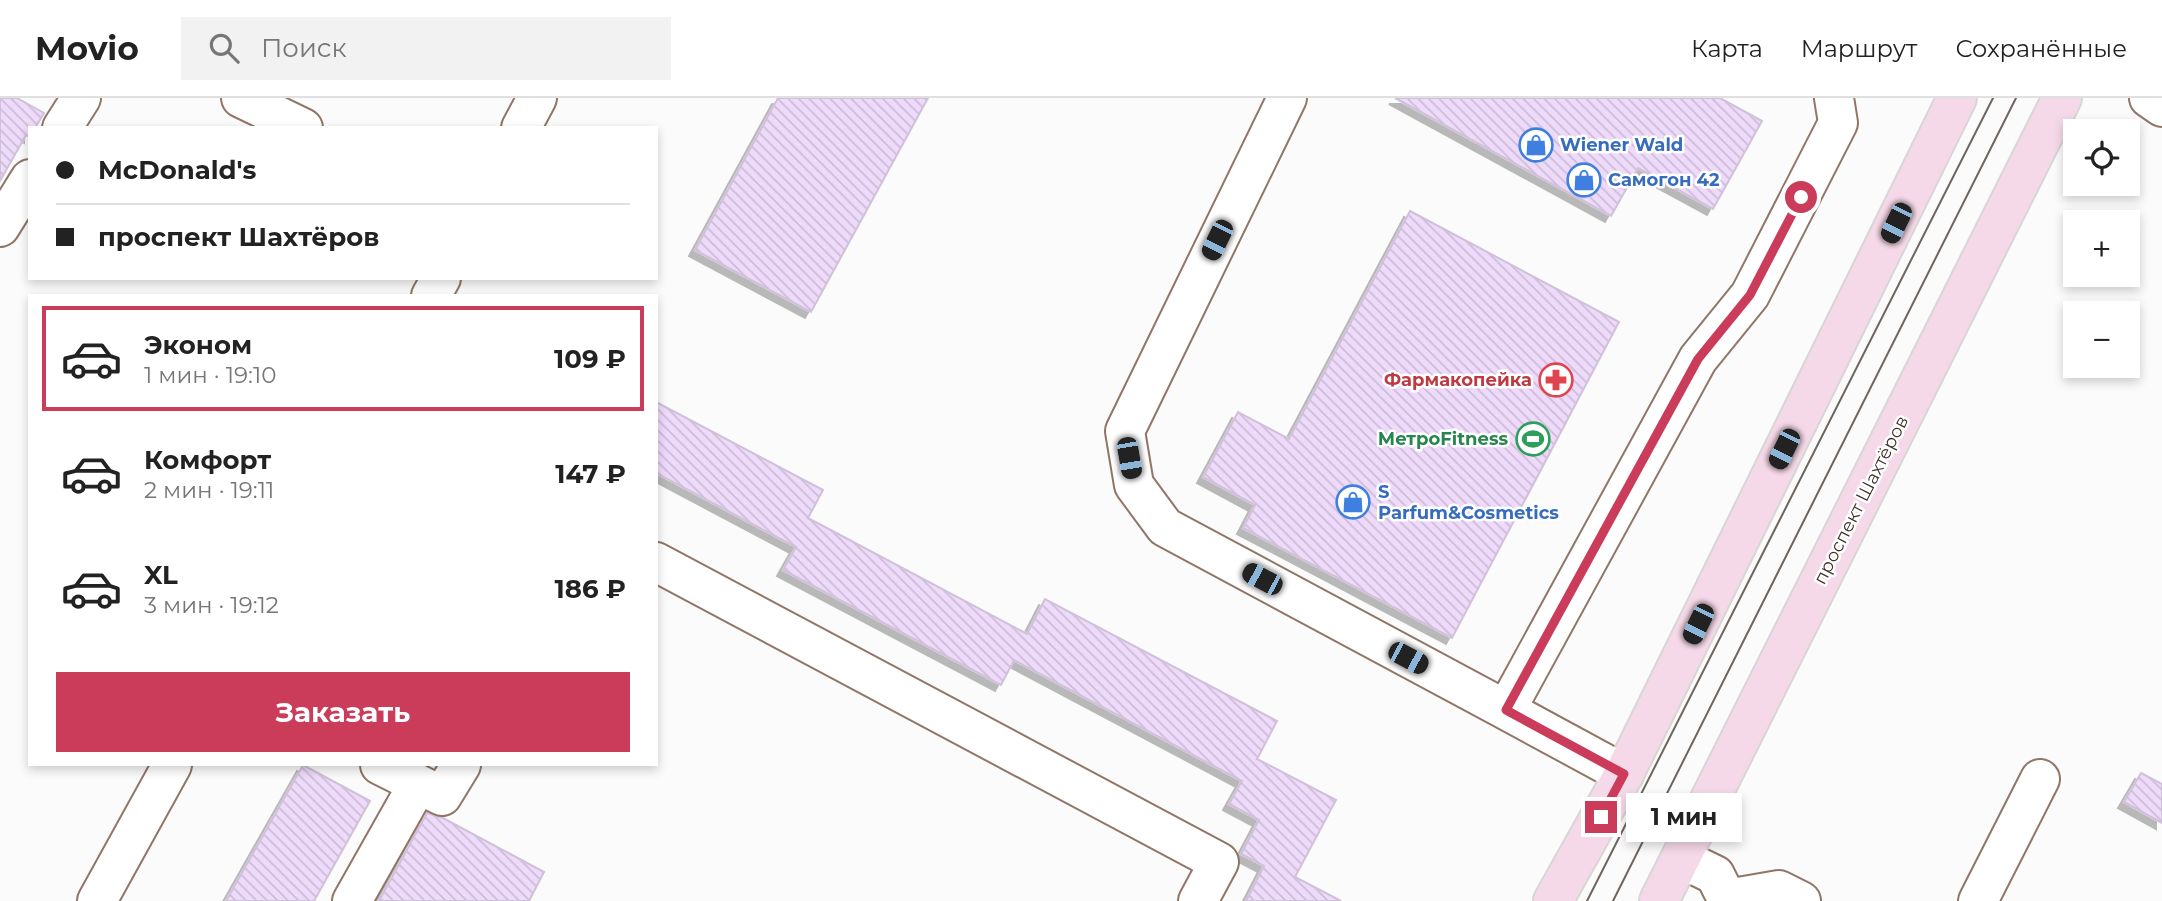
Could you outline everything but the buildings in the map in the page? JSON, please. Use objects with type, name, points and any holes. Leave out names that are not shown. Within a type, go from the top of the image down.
[{"type":"main road","points":[[1553,901],[1624,774],[1957,98]]},
{"type":"main road","name":"проспект Шахтёров","points":[[1659,901],[2062,98]]},
{"type":"street","points":[[63,126],[81,98]]},
{"type":"street","points":[[241,98],[299,126]]},
{"type":"street","points":[[523,126],[537,98]]},
{"type":"street","points":[[1287,98],[1125,431],[1134,485],[1165,527],[1624,774]]},
{"type":"street","points":[[1506,710],[1698,359],[1750,295],[1838,123],[1834,98]]},
{"type":"street","points":[[2148,98],[2162,107]]},
{"type":"street","points":[[0,227],[28,182]]},
{"type":"street","points":[[658,563],[1219,862],[1198,901]]},
{"type":"street","points":[[97,901],[171,766]]},
{"type":"street","points":[[382,766],[442,796],[460,766]]},
{"type":"street","points":[[1978,901],[2040,779]]},
{"type":"street","points":[[352,901],[418,784]]},
{"type":"street","points":[[1682,859],[1715,875],[1727,900],[1779,890],[1801,901]]},
{"type":"tram line","points":[[1587,901],[1993,98]]},
{"type":"tram line","points":[[1613,901],[2016,98]]},
{"type":"place","name":"Wiener Wald","points":[[1536,145]]},
{"type":"place","name":"Самогон 42","points":[[1584,180]]},
{"type":"place","name":"Фармакопейка","points":[[1556,380]]},
{"type":"place","name":"МетроFitness","points":[[1533,439]]},
{"type":"place","name":"S Parfum&Cosmetics","points":[[1353,502]]},
{"type":"route","points":[[1601,817],[1624,774],[1506,710],[1698,359],[1750,295],[1801,197]]}]
